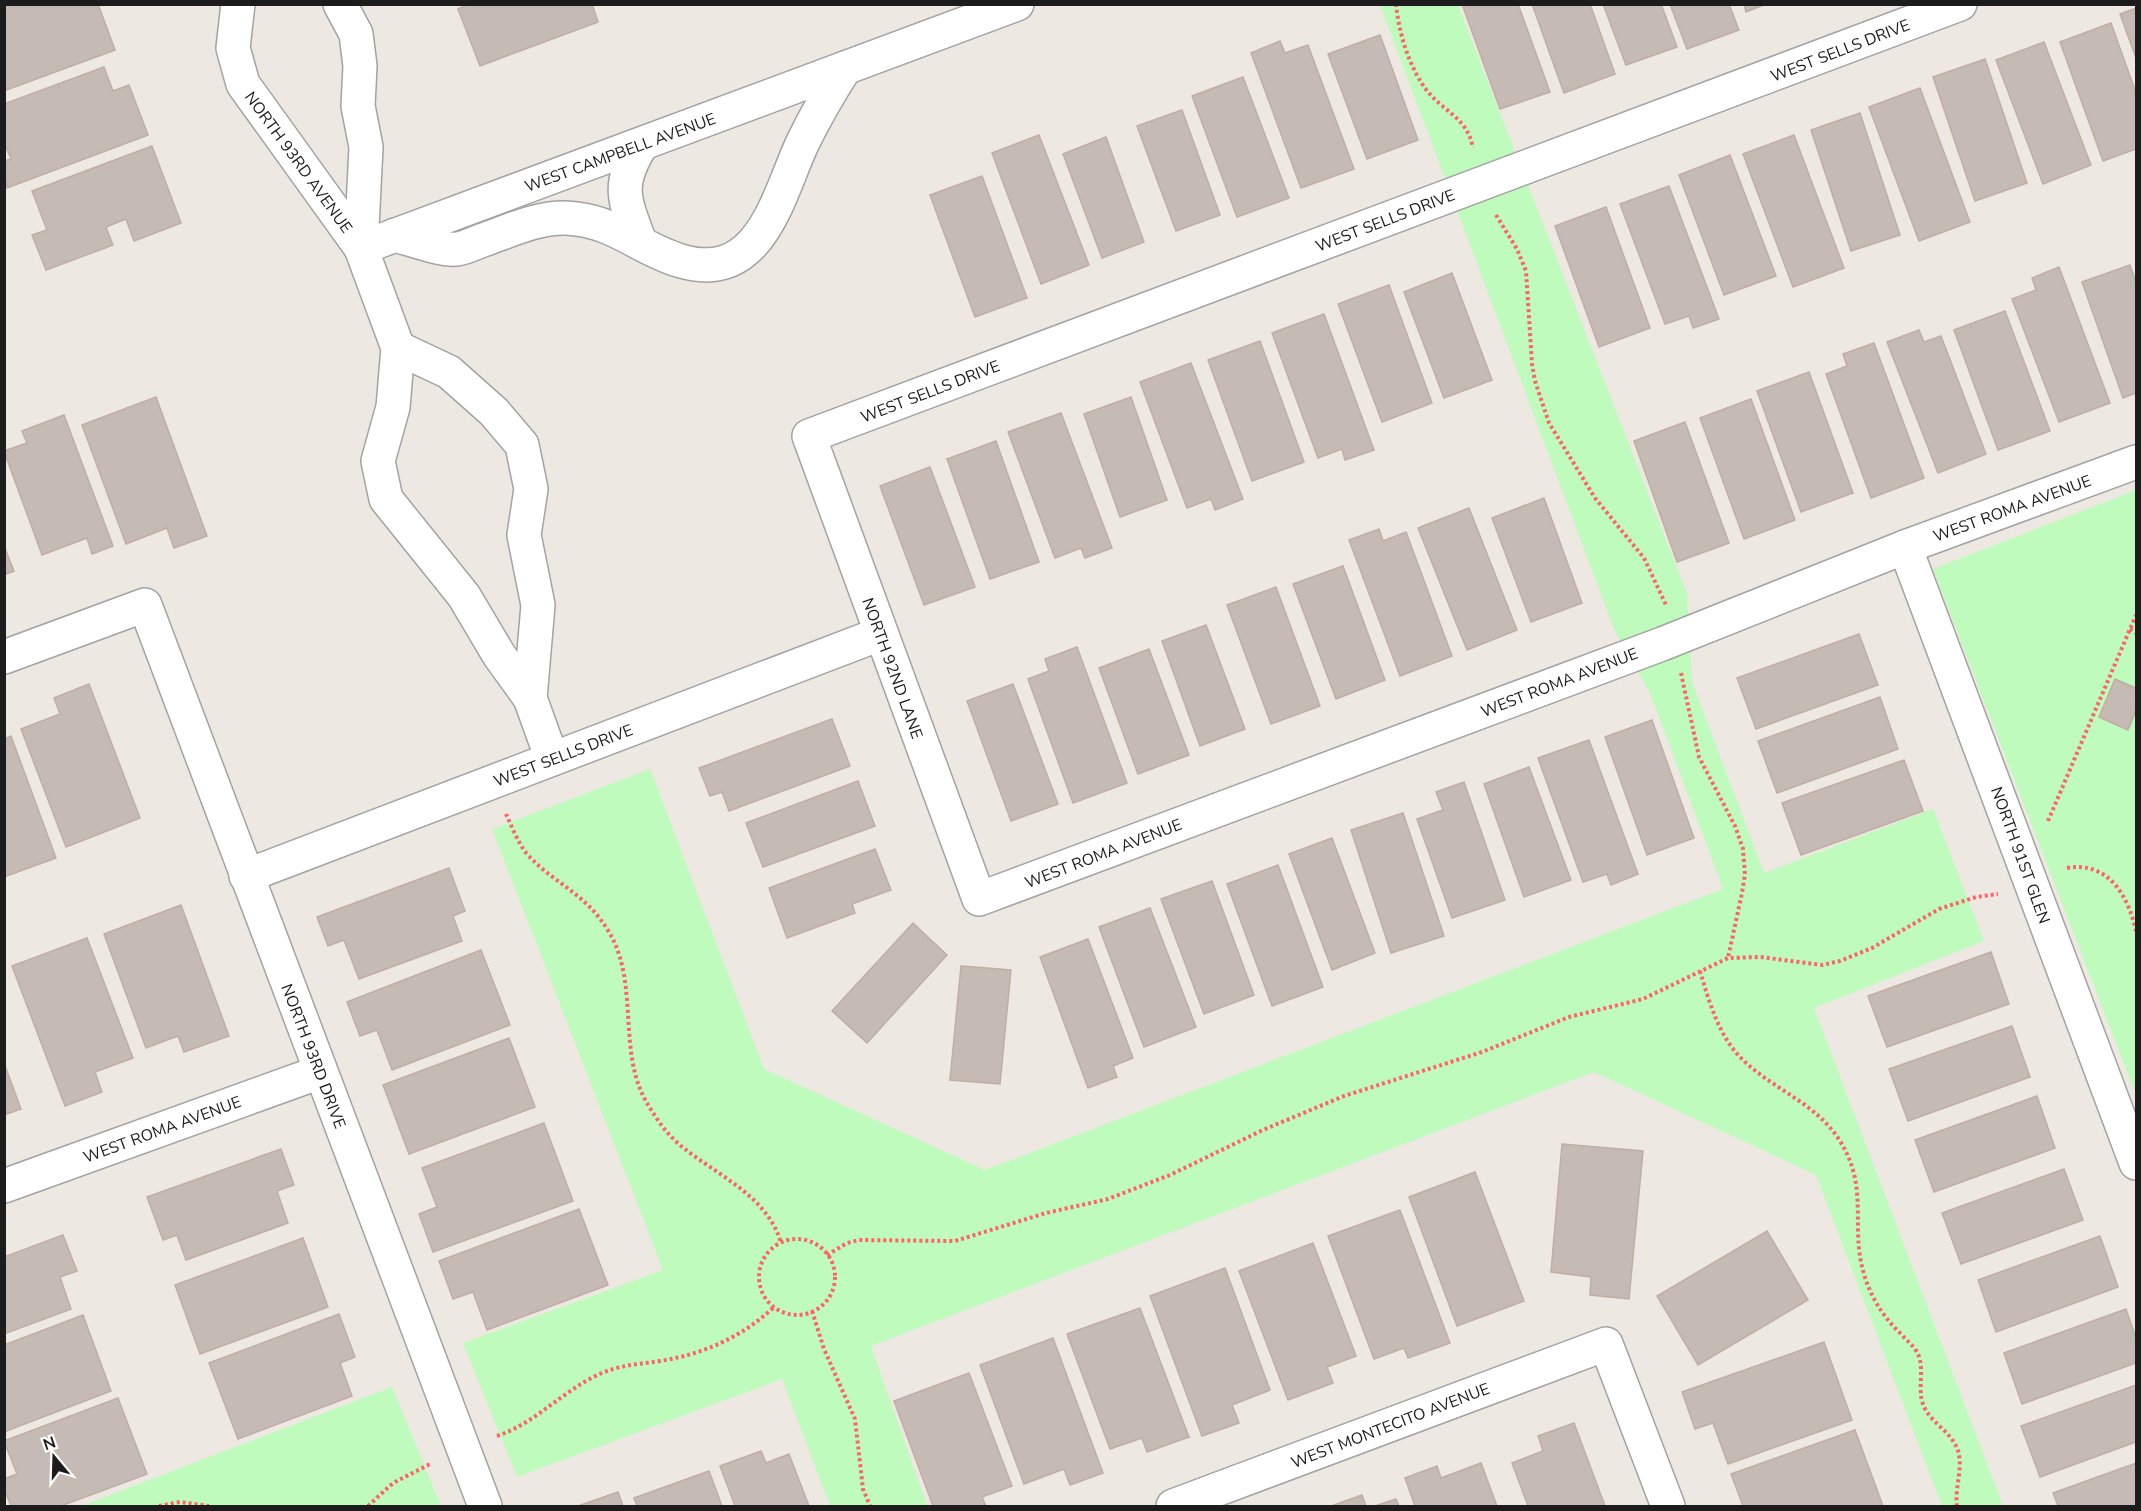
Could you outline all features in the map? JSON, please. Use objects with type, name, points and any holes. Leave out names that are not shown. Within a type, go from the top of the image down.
[{"type":"street","name":"NORTH 93RD AVENUE","points":[[238,4],[233,48],[243,84],[361,248],[398,348],[393,407],[378,461],[386,499],[465,596],[499,655],[530,698],[552,759]]},
{"type":"street","name":"NORTH 93RD AVENUE","points":[[340,4],[356,34],[360,66],[358,106],[366,147],[361,248]]},
{"type":"street","name":"WEST CAMPBELL AVENUE","points":[[361,248],[1017,4]]},
{"type":"street","name":"WEST SELLS DRIVE","points":[[809,436],[1960,4]]},
{"type":"street","points":[[395,235],[456,249],[539,221],[566,218],[595,222],[624,232],[680,261],[705,266],[728,262],[744,253],[761,235],[821,106],[845,68]]},
{"type":"street","points":[[640,242],[628,211],[624,178],[642,144]]},
{"type":"street","name":"NORTH 93RD AVENUE","points":[[398,348],[449,372],[494,412],[522,446],[531,489],[525,535],[538,604],[530,698]]},
{"type":"street","name":"NORTH 92ND LANE","points":[[809,436],[979,899]]},
{"type":"street","name":"WEST ROMA AVENUE","points":[[979,899],[1678,638],[1905,548],[2136,462]]},
{"type":"street","name":"NORTH 91ST GLEN","points":[[1905,548],[2134,1151]]},
{"type":"street","name":"NORTH 93RD DRIVE","points":[[4,657],[145,605],[485,1506]]},
{"type":"street","name":"WEST SELLS DRIVE","points":[[246,876],[880,634]]},
{"type":"street","name":"WEST ROMA AVENUE","points":[[4,1186],[320,1072]]},
{"type":"street","name":"WEST MONTECITO AVENUE","points":[[1173,1506],[1606,1344],[1668,1506]]},
{"type":"path","points":[[1396,4],[1403,41],[1414,69],[1426,88],[1465,125],[1496,217],[1517,249],[1526,271],[1532,364],[1541,402],[1550,423],[1595,498],[1644,558],[1663,594],[1688,668],[1680,671],[1683,692],[1692,717],[1700,756],[1735,826],[1743,849],[1745,874],[1728,958]]},
{"type":"path","points":[[2051,829],[2047,819],[2136,615]]},
{"type":"path","points":[[2130,629],[2136,633]]},
{"type":"path","points":[[495,781],[514,833],[526,853],[582,897],[610,933],[625,980],[633,1070],[648,1105],[665,1130],[683,1148],[749,1196],[765,1213],[781,1243]]},
{"type":"path","points":[[2063,858],[2067,868]]},
{"type":"path","points":[[827,1254],[847,1243],[859,1240],[955,1241],[1028,1218],[1108,1199],[1170,1175],[1263,1130],[1344,1096],[1482,1052],[1569,1017],[1643,999],[1728,958],[1760,957],[1822,965],[1840,961],[1882,943],[1939,909],[1976,897],[1999,893],[2067,868],[2091,867],[2103,873],[2113,883],[2127,905],[2136,931]]},
{"type":"path","points":[[1700,971],[1719,1026],[1740,1056],[1806,1104],[1837,1136],[1845,1150],[1858,1186],[1858,1236],[1864,1274],[1877,1305],[1914,1346],[1919,1355],[1923,1403],[1929,1416],[1956,1445],[1960,1458],[1957,1506]]},
{"type":"path","points":[[806,1240],[818,1245],[833,1265],[832,1291],[825,1302],[812,1311],[792,1314],[774,1307],[763,1295],[759,1271],[767,1254],[781,1243],[806,1240]]},
{"type":"path","points":[[368,1506],[404,1476],[530,1422],[574,1389],[603,1372],[632,1364],[677,1358],[707,1349],[736,1336],[774,1307]]},
{"type":"path","points":[[812,1311],[824,1349],[855,1419],[863,1489],[870,1506]]},
{"type":"path","points":[[159,1506],[180,1502],[209,1506]]},
{"type":"green space","points":[[1380,5],[1458,5],[1687,594],[1692,682],[1764,873],[1933,809],[1984,941],[1814,1008],[2003,1506],[1942,1506],[1816,1175],[1594,1072],[871,1346],[927,1506],[830,1506],[782,1379],[517,1477],[463,1343],[663,1270],[492,829],[650,769],[764,1069],[985,1170],[1723,889],[1650,693],[1614,629]]},
{"type":"green space","points":[[2136,490],[2136,1095],[1933,569]]},
{"type":"green space","points":[[392,1387],[441,1506],[81,1506]]},
{"type":"building","points":[[7,4],[98,4],[115,50],[4,91],[4,6]]},
{"type":"building","points":[[469,4],[592,4],[598,22],[480,66],[458,9]]},
{"type":"building","points":[[1462,4],[1518,4],[1550,92],[1500,109]]},
{"type":"building","points":[[1532,4],[1590,4],[1615,74],[1564,93]]},
{"type":"building","points":[[1603,4],[1661,4],[1677,47],[1626,65]]},
{"type":"building","points":[[1670,4],[1729,4],[1739,30],[1687,49]]},
{"type":"building","points":[[1744,4],[1766,4],[1746,12]]},
{"type":"building","points":[[2136,8],[2136,58],[2120,14]]},
{"type":"building","points":[[2111,23],[2136,93],[2136,149],[2103,161],[2060,42]]},
{"type":"building","points":[[1380,35],[1418,140],[1367,159],[1328,54]]},
{"type":"building","points":[[1280,41],[1285,53],[1308,45],[1354,169],[1301,188],[1251,53]]},
{"type":"building","points":[[2044,42],[2091,165],[2043,184],[1996,60]]},
{"type":"building","points":[[1985,59],[2027,183],[1975,201],[1933,77]]},
{"type":"building","points":[[104,67],[113,91],[129,85],[148,135],[7,188],[4,161],[11,159],[4,142],[4,104]]},
{"type":"building","points":[[1243,77],[1289,198],[1237,217],[1192,96]]},
{"type":"building","points":[[1920,88],[1970,222],[1919,241],[1869,107]]},
{"type":"building","points":[[1182,110],[1220,215],[1176,231],[1137,126]]},
{"type":"building","points":[[1860,113],[1900,235],[1851,251],[1811,130]]},
{"type":"building","points":[[1039,135],[1089,265],[1041,284],[992,153]]},
{"type":"building","points":[[1794,135],[1844,268],[1793,287],[1743,154]]},
{"type":"building","points":[[1106,137],[1144,242],[1102,258],[1063,154]]},
{"type":"building","points":[[152,146],[181,223],[134,241],[126,219],[106,227],[113,245],[46,270],[32,235],[47,230],[32,191]]},
{"type":"building","points":[[1730,155],[1776,276],[1724,295],[1679,175]]},
{"type":"building","points":[[982,176],[1027,298],[975,317],[930,195]]},
{"type":"building","points":[[1669,186],[1719,319],[1693,328],[1689,316],[1665,324],[1620,204]]},
{"type":"building","points":[[1606,207],[1650,328],[1599,347],[1555,226]]},
{"type":"building","points":[[2130,265],[2136,282],[2136,393],[2123,398],[2082,282]]},
{"type":"building","points":[[2059,267],[2110,403],[2059,422],[2012,299],[2036,290],[2032,278]]},
{"type":"building","points":[[1452,273],[1492,380],[1444,398],[1404,292]]},
{"type":"building","points":[[1389,285],[1432,403],[1382,422],[1338,304]]},
{"type":"building","points":[[2005,311],[2050,431],[1998,450],[1954,330]]},
{"type":"building","points":[[1324,314],[1374,450],[1345,460],[1342,449],[1318,458],[1272,333]]},
{"type":"building","points":[[1919,330],[1924,342],[1941,336],[1986,454],[1938,473],[1887,342]]},
{"type":"building","points":[[1260,341],[1304,462],[1252,481],[1208,360]]},
{"type":"building","points":[[1874,343],[1924,478],[1871,498],[1826,374],[1847,366],[1843,354]]},
{"type":"building","points":[[1191,363],[1243,499],[1215,510],[1211,499],[1187,508],[1140,382]]},
{"type":"building","points":[[1809,372],[1853,493],[1801,512],[1757,391]]},
{"type":"building","points":[[156,397],[207,536],[174,548],[167,528],[126,544],[82,425]]},
{"type":"building","points":[[1131,397],[1167,500],[1120,517],[1084,414]]},
{"type":"building","points":[[1751,399],[1795,520],[1744,539],[1700,418]]},
{"type":"building","points":[[1061,413],[1112,548],[1085,558],[1081,548],[1055,558],[1008,432]]},
{"type":"building","points":[[64,415],[113,546],[92,554],[87,538],[42,555],[4,451],[27,443],[22,431]]},
{"type":"building","points":[[1685,422],[1729,543],[1677,562],[1634,441]]},
{"type":"building","points":[[996,441],[1039,562],[990,579],[947,459]]},
{"type":"building","points":[[930,467],[975,587],[924,605],[880,486]]},
{"type":"building","points":[[1544,498],[1582,603],[1531,622],[1492,518]]},
{"type":"building","points":[[1469,508],[1517,630],[1467,650],[1418,528]]},
{"type":"building","points":[[1379,529],[1383,541],[1406,532],[1452,656],[1400,676],[1349,540]]},
{"type":"building","points":[[4,546],[14,571],[4,575]]},
{"type":"building","points":[[1343,566],[1385,680],[1336,699],[1293,584]]},
{"type":"building","points":[[1276,587],[1320,706],[1271,724],[1227,605]]},
{"type":"building","points":[[1206,625],[1245,729],[1200,746],[1162,641]]},
{"type":"building","points":[[1859,634],[1878,685],[1756,729],[1737,678]]},
{"type":"building","points":[[1077,647],[1127,783],[1073,803],[1028,679],[1049,671],[1045,659]]},
{"type":"building","points":[[1149,649],[1189,755],[1138,774],[1099,668]]},
{"type":"building","points":[[2115,679],[2136,688],[2136,710],[2128,730],[2099,717]]},
{"type":"building","points":[[89,684],[140,818],[66,847],[21,729],[60,714],[54,698]]},
{"type":"building","points":[[1013,684],[1058,804],[1011,821],[967,701]]},
{"type":"building","points":[[1880,697],[1898,749],[1777,793],[1758,741]]},
{"type":"building","points":[[832,719],[850,766],[729,811],[722,792],[710,796],[699,768]]},
{"type":"building","points":[[1652,720],[1694,838],[1647,855],[1605,737]]},
{"type":"building","points":[[11,736],[56,858],[4,877],[4,739]]},
{"type":"building","points":[[1589,740],[1638,874],[1611,885],[1607,874],[1583,882],[1538,758]]},
{"type":"building","points":[[1904,760],[1923,811],[1801,855],[1782,803]]},
{"type":"building","points":[[1529,767],[1571,880],[1524,897],[1484,784]]},
{"type":"building","points":[[858,781],[875,826],[763,867],[746,823]]},
{"type":"building","points":[[1464,782],[1505,900],[1452,918],[1417,819],[1443,810],[1436,792]]},
{"type":"building","points":[[1403,813],[1444,936],[1391,953],[1351,830]]},
{"type":"building","points":[[1332,838],[1375,953],[1332,970],[1289,854]]},
{"type":"building","points":[[875,849],[891,890],[852,904],[855,913],[787,938],[769,888]]},
{"type":"building","points":[[1278,865],[1323,987],[1272,1006],[1227,884]]},
{"type":"building","points":[[449,868],[465,911],[453,916],[462,941],[359,979],[344,940],[328,946],[317,917]]},
{"type":"building","points":[[1212,881],[1254,995],[1204,1014],[1161,899]]},
{"type":"building","points":[[181,905],[229,1036],[184,1052],[178,1036],[146,1048],[104,934]]},
{"type":"building","points":[[1150,908],[1196,1027],[1144,1047],[1099,927]]},
{"type":"building","points":[[913,923],[947,955],[867,1043],[832,1011]]},
{"type":"building","points":[[87,938],[133,1058],[95,1072],[102,1092],[65,1106],[12,966]]},
{"type":"building","points":[[1088,939],[1133,1058],[1113,1066],[1117,1077],[1088,1088],[1040,957]]},
{"type":"building","points":[[481,950],[510,1025],[392,1070],[377,1030],[360,1036],[347,1002]]},
{"type":"building","points":[[1991,952],[2009,1004],[1887,1047],[1868,996]]},
{"type":"building","points":[[961,966],[1011,970],[1000,1084],[950,1080]]},
{"type":"building","points":[[2012,1026],[2030,1077],[1908,1121],[1889,1069]]},
{"type":"building","points":[[509,1038],[535,1107],[409,1154],[383,1085]]},
{"type":"building","points":[[4,1063],[21,1109],[4,1115]]},
{"type":"building","points":[[2037,1096],[2055,1148],[1934,1192],[1915,1140]]},
{"type":"building","points":[[544,1123],[573,1201],[433,1252],[419,1214],[437,1207],[422,1168]]},
{"type":"building","points":[[1562,1144],[1643,1151],[1629,1299],[1590,1295],[1591,1277],[1551,1272]]},
{"type":"building","points":[[281,1149],[294,1185],[277,1191],[288,1223],[186,1260],[177,1235],[163,1240],[147,1197]]},
{"type":"building","points":[[2064,1169],[2083,1220],[1961,1264],[1942,1213]]},
{"type":"building","points":[[1475,1172],[1524,1301],[1457,1326],[1409,1197]]},
{"type":"building","points":[[579,1209],[608,1285],[487,1330],[473,1292],[453,1299],[439,1261]]},
{"type":"building","points":[[1400,1210],[1450,1343],[1408,1358],[1404,1348],[1374,1359],[1328,1236]]},
{"type":"building","points":[[1767,1231],[1808,1300],[1698,1365],[1657,1296]]},
{"type":"building","points":[[63,1235],[77,1271],[60,1277],[71,1309],[4,1334],[4,1257]]},
{"type":"building","points":[[2100,1236],[2118,1287],[1996,1332],[1978,1280]]},
{"type":"building","points":[[303,1238],[328,1307],[200,1354],[175,1285]]},
{"type":"building","points":[[1313,1243],[1356,1356],[1327,1367],[1333,1383],[1288,1400],[1239,1271]]},
{"type":"building","points":[[1225,1268],[1270,1390],[1232,1405],[1239,1423],[1202,1436],[1150,1296]]},
{"type":"building","points":[[1140,1308],[1189,1437],[1147,1452],[1142,1438],[1110,1449],[1067,1334]]},
{"type":"building","points":[[2126,1309],[2136,1338],[2136,1363],[2022,1404],[2004,1353]]},
{"type":"building","points":[[339,1314],[355,1357],[340,1363],[352,1396],[238,1439],[209,1363]]},
{"type":"building","points":[[83,1315],[111,1391],[4,1432],[4,1345]]},
{"type":"building","points":[[1053,1338],[1103,1473],[1070,1485],[1064,1469],[1024,1484],[980,1365]]},
{"type":"building","points":[[1824,1342],[1852,1420],[1728,1464],[1713,1423],[1695,1429],[1682,1392]]},
{"type":"building","points":[[969,1373],[1012,1486],[982,1497],[986,1506],[933,1506],[894,1401]]},
{"type":"building","points":[[2136,1385],[2136,1442],[2040,1477],[2021,1426]]},
{"type":"building","points":[[118,1398],[147,1474],[61,1506],[11,1506],[4,1489],[4,1479],[17,1474],[4,1441]]},
{"type":"building","points":[[1574,1423],[1605,1506],[1528,1506],[1512,1463],[1543,1451],[1538,1436]]},
{"type":"building","points":[[1855,1430],[1883,1506],[1743,1506],[1731,1474]]},
{"type":"building","points":[[761,1451],[766,1463],[789,1454],[809,1506],[735,1506],[720,1466]]},
{"type":"building","points":[[1481,1463],[1497,1506],[1415,1506],[1405,1478],[1437,1466],[1441,1478]]},
{"type":"building","points":[[2136,1463],[2136,1506],[2058,1506],[2053,1493]]},
{"type":"building","points":[[709,1471],[722,1506],[637,1506],[634,1498]]},
{"type":"building","points":[[618,1492],[623,1506],[578,1506]]},
{"type":"building","points":[[1362,1495],[1366,1506],[1331,1506]]},
{"type":"building","points":[[1396,1499],[1399,1506],[1375,1506]]}]
